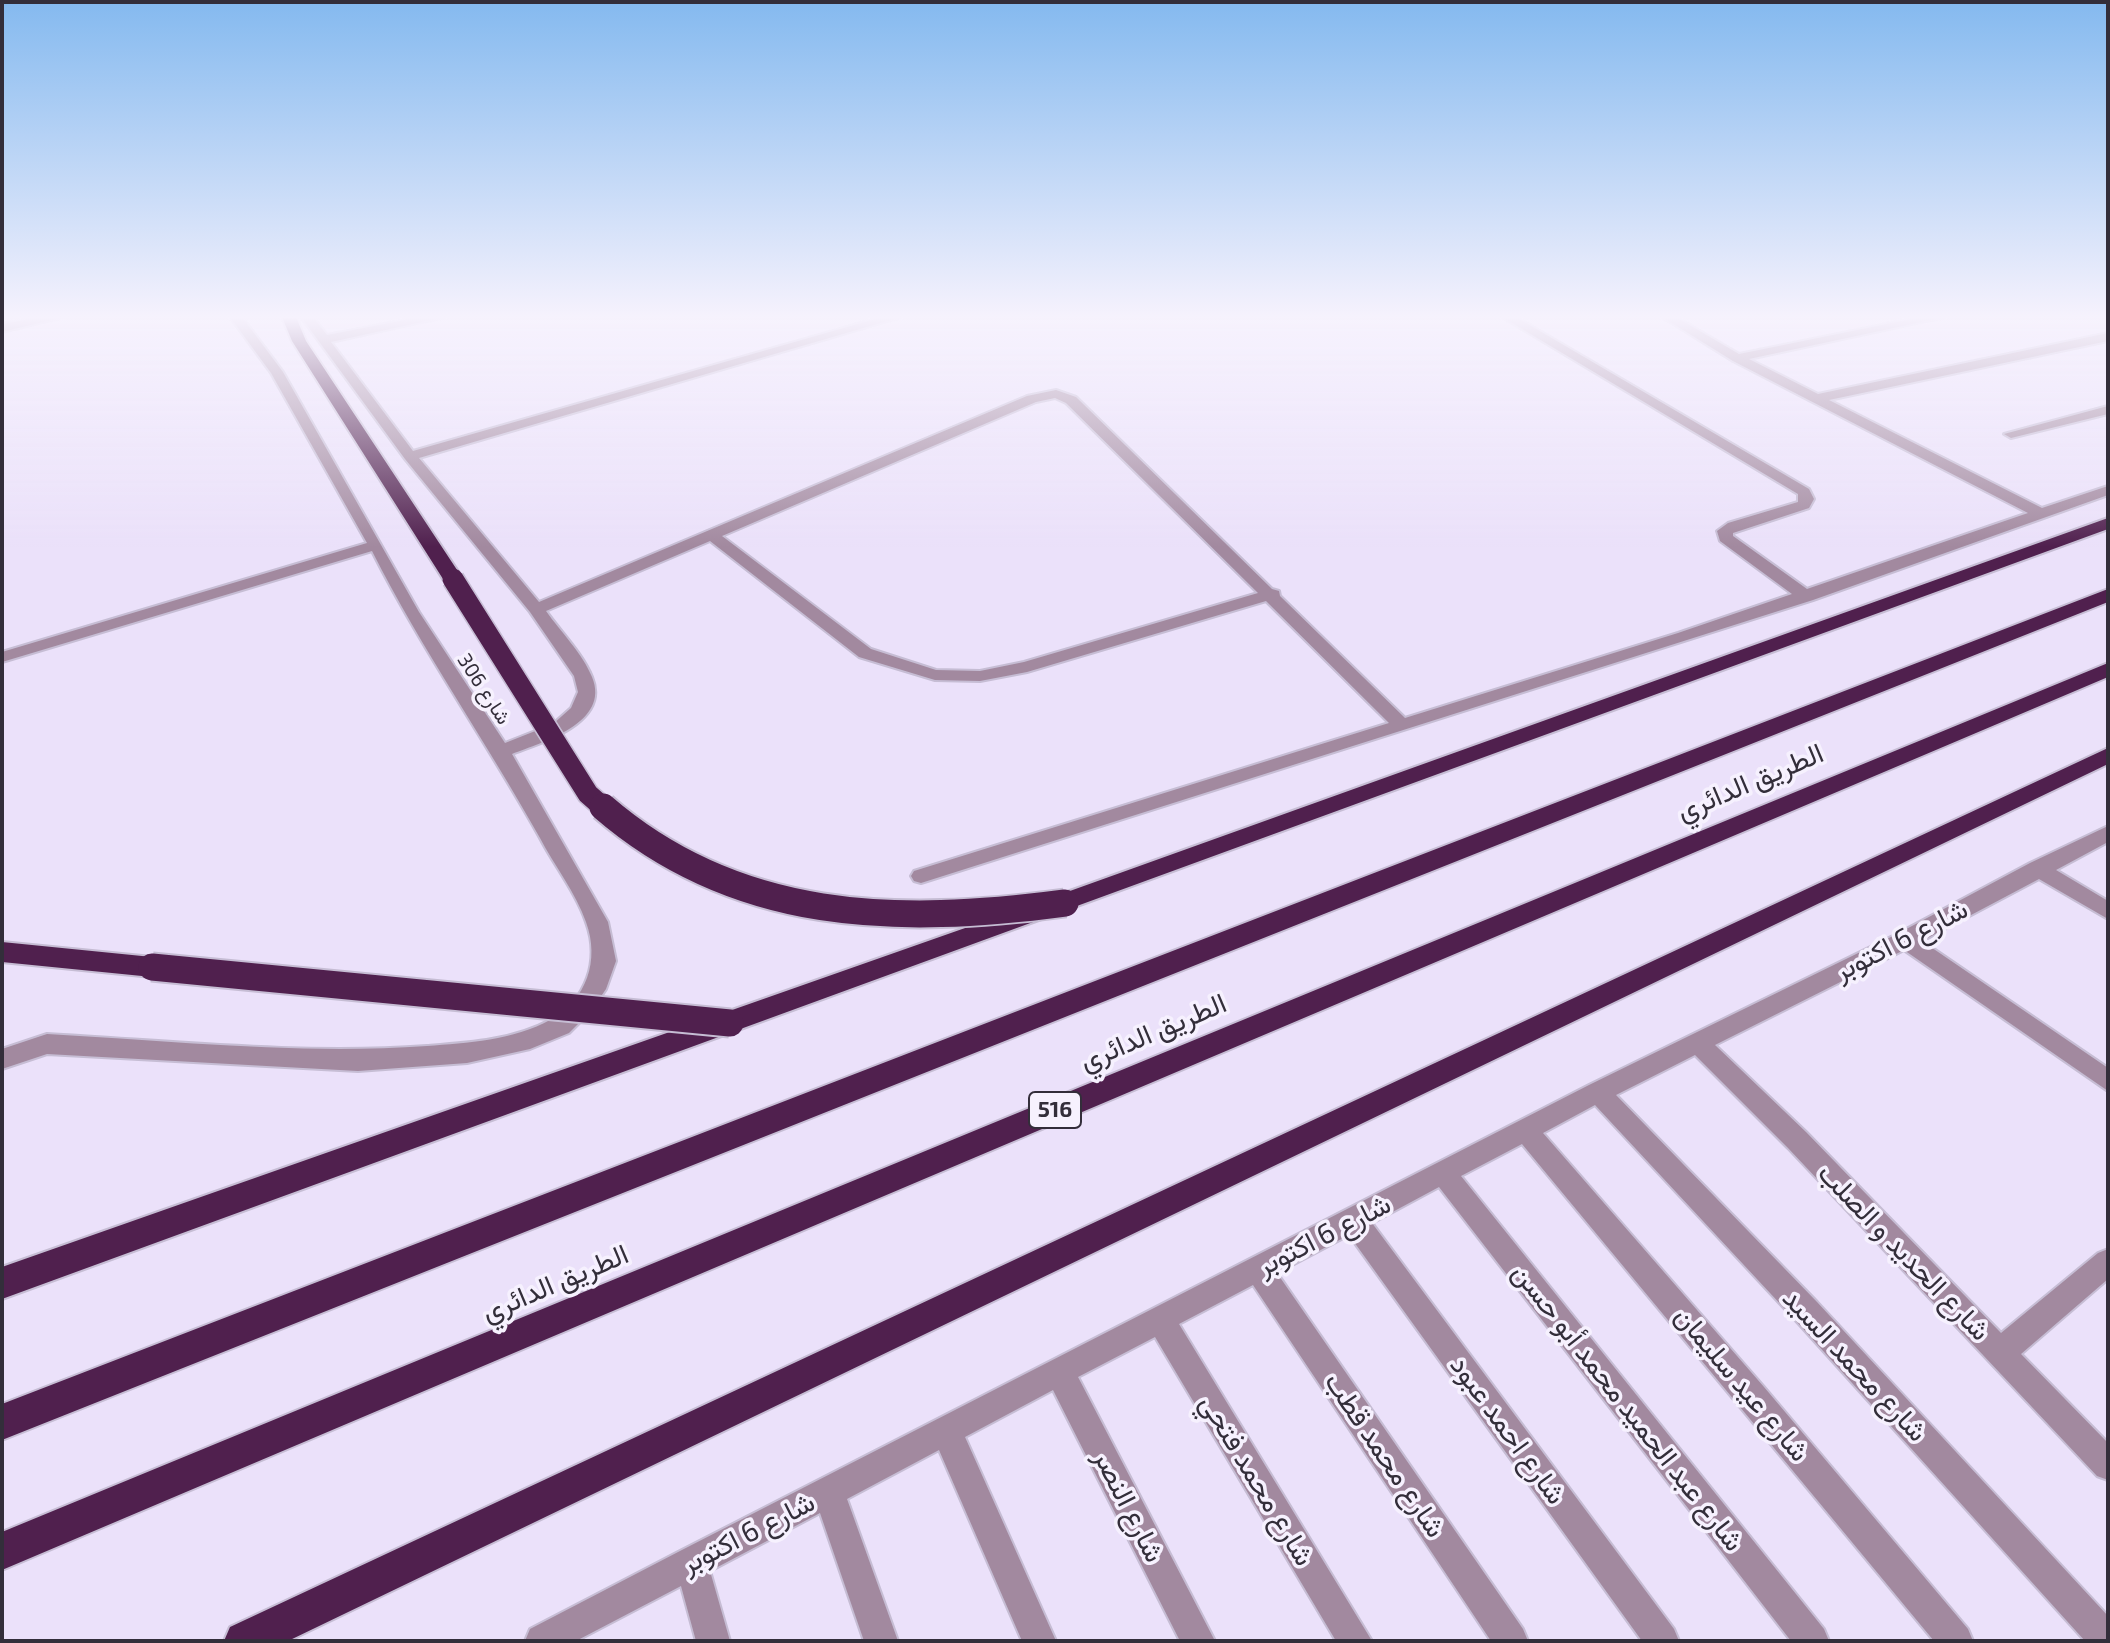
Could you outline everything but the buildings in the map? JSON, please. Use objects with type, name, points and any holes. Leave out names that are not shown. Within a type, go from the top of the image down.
[{"type":"highway","points":[[333,394],[588,794],[640,841],[674,861],[743,889],[805,905],[855,913],[961,916],[1065,903]]},
{"type":"highway","points":[[2,1283],[1065,903],[2108,523]]},
{"type":"highway","name":"الطريق الدائري","points":[[2,1422],[2108,595]]},
{"type":"highway","name":"الطريق الدائري","points":[[2,1551],[2108,669]]},
{"type":"highway","points":[[244,1641],[2108,755]]},
{"type":"highway","points":[[2,952],[730,1023]]},
{"type":"street","name":"شارع 306","points":[[289,394],[411,612],[501,751],[560,728],[579,711],[587,692],[583,676],[536,609],[410,456],[365,394]]},
{"type":"street","points":[[410,456],[627,394]]},
{"type":"street","points":[[536,609],[1032,399],[1056,394],[1071,400],[1273,594],[1402,726]]},
{"type":"street","points":[[1638,394],[1804,492],[1807,499],[1804,505],[1733,526],[1725,531],[1725,538],[1807,597]]},
{"type":"street","points":[[1810,394],[2042,514]]},
{"type":"street","points":[[1819,398],[1839,394]]},
{"type":"street","points":[[2011,434],[2108,410]]},
{"type":"street","points":[[921,876],[1807,597],[2108,490]]},
{"type":"street","points":[[712,535],[865,653],[935,675],[980,676],[1027,667],[1273,594]]},
{"type":"street","points":[[2,657],[376,545]]},
{"type":"street","points":[[2,1059],[47,1044],[305,1059],[411,1059],[467,1053],[530,1039],[561,1026],[583,1005],[598,983],[605,961],[603,941],[597,922],[501,751]]},
{"type":"street","name":"شارع 6 اكتوبر","points":[[556,1638],[691,1562],[1059,1371],[1598,1092],[1905,940],[2108,833]]},
{"type":"street","points":[[2037,868],[2108,911]]},
{"type":"street","points":[[1905,940],[2108,1081]]},
{"type":"street","name":"شارع الحديد و الصلب","points":[[1697,1042],[1797,1140],[2108,1465]]},
{"type":"street","name":"شارع محمد السيد","points":[[1598,1092],[1807,1312],[2108,1641]]},
{"type":"street","name":"شارع عيد سليمان","points":[[1525,1130],[1754,1397],[1956,1641]]},
{"type":"street","name":"شارع عبد الحميد محمد أبو حسن","points":[[1443,1172],[1812,1641]]},
{"type":"street","name":"شارع احمد عبود","points":[[1353,1219],[1662,1641]]},
{"type":"street","points":[[2000,1353],[2108,1262]]},
{"type":"street","name":"شارع محمد قطب","points":[[1258,1269],[1511,1641]]},
{"type":"street","name":"شارع محمد فتحي","points":[[1160,1319],[1355,1641]]},
{"type":"street","name":"شارع النصر","points":[[1059,1371],[1198,1641]]},
{"type":"street","points":[[946,1430],[1039,1641]]},
{"type":"street","points":[[829,1492],[881,1641]]},
{"type":"street","points":[[691,1562],[713,1641]]}]
